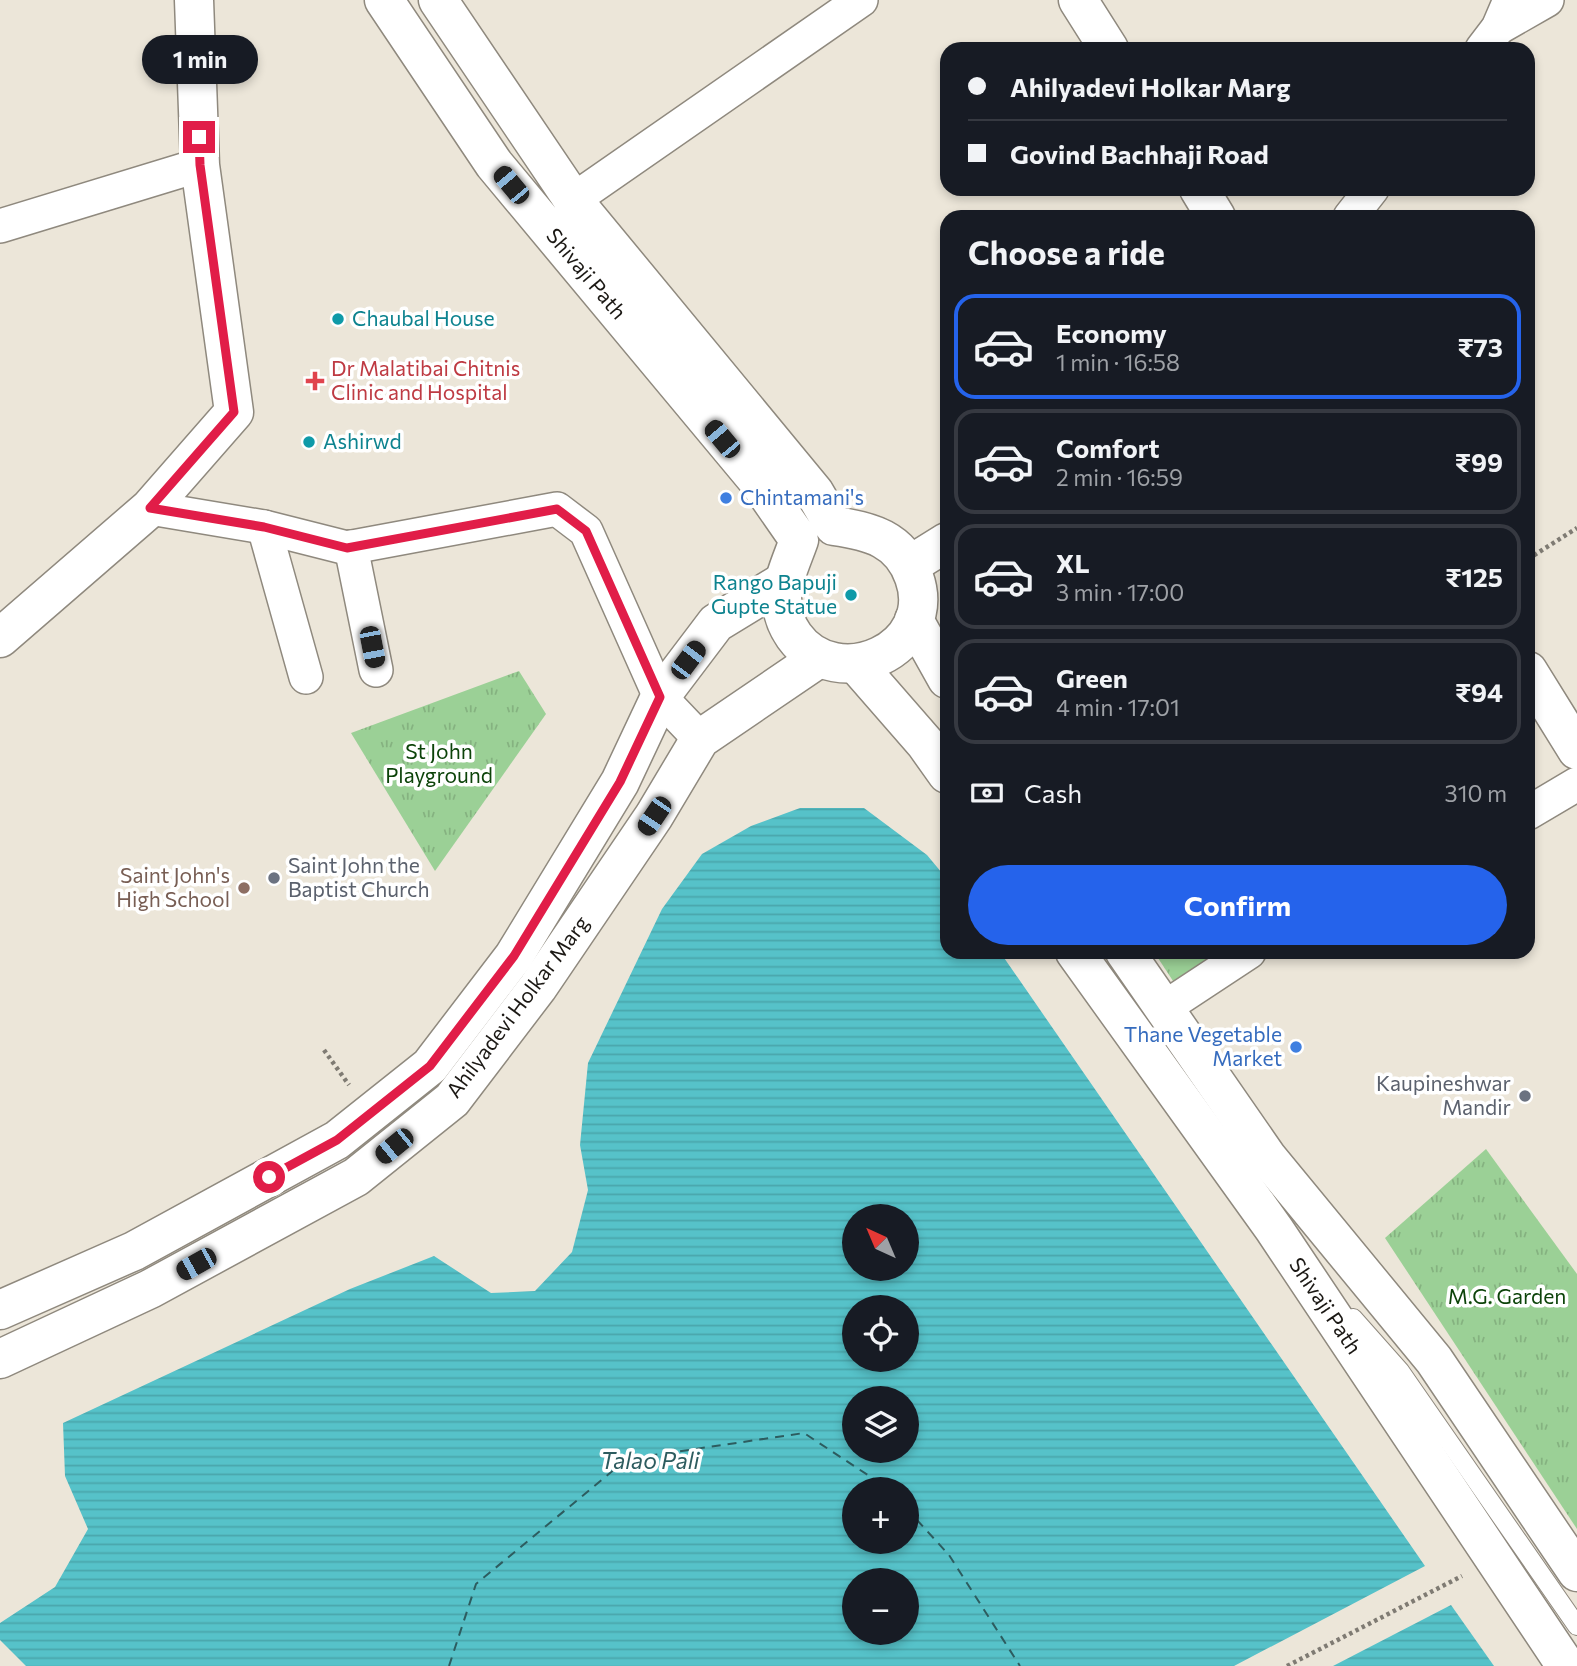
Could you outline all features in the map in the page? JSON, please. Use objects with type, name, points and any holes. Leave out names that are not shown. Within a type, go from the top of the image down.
[{"type":"main road","points":[[0,638],[150,508],[234,412],[200,165],[194,0]]},
{"type":"main road","name":"Shivaji Path","points":[[384,0],[494,164],[758,481],[799,540],[783,582]]},
{"type":"main road","points":[[438,0],[573,200],[814,492],[834,526],[880,536],[897,548],[910,565],[917,592],[914,620],[905,637],[892,651],[876,660],[857,665],[837,664],[819,658],[801,645],[788,626],[782,605],[783,582]]},
{"type":"main road","points":[[1078,0],[1105,42]]},
{"type":"main road","points":[[910,565],[940,546]]},
{"type":"main road","name":"Ahilyadevi Holkar Marg","points":[[0,1310],[134,1251],[337,1140],[430,1066],[514,956],[620,782],[660,697],[716,623],[783,582]]},
{"type":"main road","points":[[914,620],[940,666]]},
{"type":"main road","name":"Ahilyadevi Holkar Marg","points":[[0,1359],[150,1289],[356,1177],[452,1100],[538,987],[654,816],[700,739],[819,658]]},
{"type":"main road","points":[[857,665],[940,764]]},
{"type":"main road","points":[[1535,682],[1577,750]]},
{"type":"main road","name":"Shivaji Path","points":[[1080,959],[1274,1229],[1566,1666]]},
{"type":"main road","points":[[1130,959],[1267,1157],[1434,1360],[1577,1572]]},
{"type":"street","points":[[573,200],[861,0]]},
{"type":"street","points":[[1497,26],[1547,0]]},
{"type":"street","points":[[0,226],[200,165]]},
{"type":"street","points":[[1356,210],[1366,196]]},
{"type":"street","points":[[150,508],[264,527],[351,547],[557,509],[586,531],[660,697],[700,739]]},
{"type":"street","points":[[264,527],[306,677]]},
{"type":"street","points":[[351,547],[376,670]]},
{"type":"street","points":[[1535,809],[1577,784]]},
{"type":"street","points":[[1164,1008],[1238,959]]},
{"type":"lane","points":[[1274,1229],[1400,1371],[1577,1626]]},
{"type":"path","points":[[1535,555],[1577,528]]},
{"type":"path","points":[[1287,1666],[1494,1560]]},
{"type":"green space","name":"St John Playground","points":[[519,671],[546,714],[435,871],[351,733]]},
{"type":"green space","points":[[1159,959],[1215,959],[1177,987]]},
{"type":"green space","name":"M.G. Garden","points":[[1486,1149],[1577,1274],[1577,1529],[1385,1238]]},
{"type":"water","name":"Talao Pali","points":[[800,808],[864,808],[927,855],[940,871],[940,959],[1005,959],[1425,1566],[1234,1666],[26,1666],[0,1640],[0,1623],[55,1587],[88,1529],[65,1476],[63,1423],[350,1289],[434,1256],[491,1293],[535,1291],[572,1252],[588,1190],[580,1145],[588,1063],[662,909],[702,854],[751,826]]},
{"type":"water","points":[[1451,1605],[1494,1666],[1333,1666]]},
{"type":"ferry route","points":[[449,1666],[476,1584],[627,1459],[804,1433],[871,1477]]},
{"type":"ferry route","points":[[919,1522],[949,1555],[1020,1666]]},
{"type":"place","name":"Chaubal House","points":[[338,319]]},
{"type":"place","name":"Dr Malatibai Chitnis Clinic and Hospital","points":[[315,381]]},
{"type":"place","name":"Ashirwd","points":[[309,442]]},
{"type":"place","name":"Chintamani's","points":[[726,498]]},
{"type":"place","name":"Rango Bapuji Gupte Statue","points":[[851,595]]},
{"type":"place","name":"Saint John the Baptist Church","points":[[274,878]]},
{"type":"place","name":"Saint John's High School","points":[[244,888]]},
{"type":"place","name":"Thane Vegetable Market","points":[[1296,1047]]},
{"type":"place","name":"Kaupineshwar Mandir","points":[[1525,1096]]},
{"type":"route","points":[[199,137],[200,165],[234,412],[150,508],[264,527],[347,548],[557,509],[586,531],[660,697],[620,782],[514,956],[430,1066],[337,1140],[269,1177]]}]
